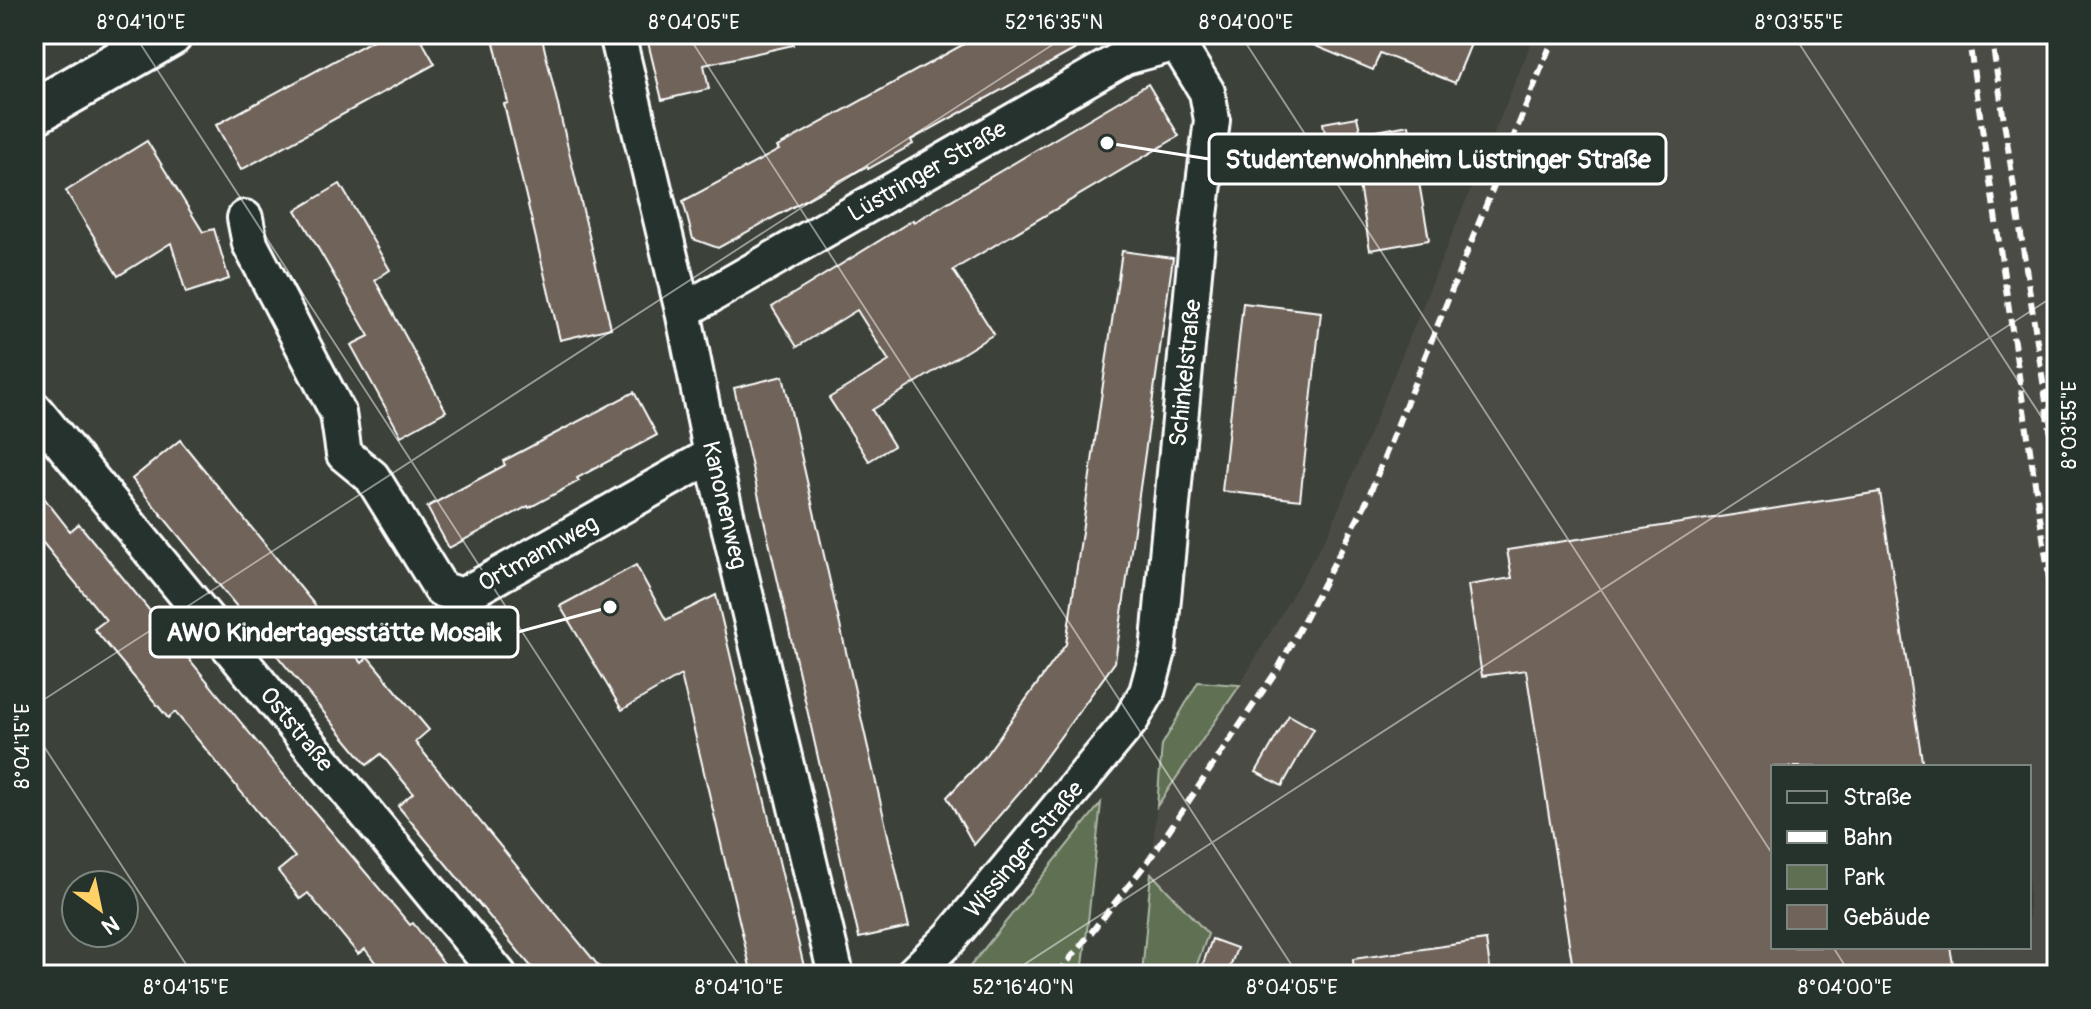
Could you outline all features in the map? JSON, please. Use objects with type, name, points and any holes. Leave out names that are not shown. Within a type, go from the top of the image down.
[{"type":"main road","points":[[34,112],[170,34]]},
{"type":"street","name":"Kanonenweg","points":[[617,34],[683,311],[712,455],[836,975]]},
{"type":"street","name":"Lüstringer Straße","points":[[683,311],[1125,57],[1182,39]]},
{"type":"street","name":"Schinkelstraße","points":[[1131,720],[1147,692],[1158,651],[1212,120],[1207,92],[1182,39]]},
{"type":"street","name":"Ortmannweg","points":[[245,218],[250,244],[338,413],[344,454],[372,477],[441,589],[462,596],[712,455]]},
{"type":"street","name":"Oststraße","points":[[34,409],[499,975]]},
{"type":"street","name":"Wissinger Straße","points":[[912,975],[950,938],[1131,720]]},
{"type":"shaded area","points":[[1535,34],[2057,34],[2057,975],[1142,975],[1162,745],[1198,682],[1240,685],[1330,530]]},
{"type":"green space","points":[[1198,682],[1240,685],[1157,806],[1162,745]]},
{"type":"green space","points":[[1101,803],[1082,975],[961,975],[968,969]]},
{"type":"green space","points":[[1151,873],[1208,934],[1193,975],[1142,975]]},
{"type":"building","points":[[384,34],[418,34],[435,64],[241,170],[216,125]]},
{"type":"building","points":[[492,34],[541,34],[611,328],[560,340],[504,104],[508,103]]},
{"type":"building","points":[[646,34],[791,34],[793,45],[704,65],[709,89],[662,100]]},
{"type":"building","points":[[982,34],[1103,34],[911,140],[913,144],[718,248],[693,239],[683,201]]},
{"type":"building","points":[[1287,34],[1475,34],[1455,83],[1380,53],[1373,70]]},
{"type":"building","points":[[1148,84],[1179,136],[953,270],[994,334],[872,410],[894,446],[869,461],[829,398],[889,361],[857,310],[797,347],[772,307],[913,220]]},
{"type":"building","points":[[1357,117],[1361,134],[1409,125],[1429,240],[1370,250],[1352,144],[1328,148],[1323,123]]},
{"type":"building","points":[[147,141],[203,232],[214,229],[229,279],[186,293],[171,243],[118,276],[66,191]]},
{"type":"building","points":[[340,184],[390,270],[375,280],[446,411],[401,436],[351,345],[369,336],[296,210]]},
{"type":"building","points":[[1122,251],[1173,258],[1115,662],[1023,788],[974,845],[947,797],[983,759],[1066,644]]},
{"type":"building","points":[[1243,303],[1321,312],[1300,500],[1222,491]]},
{"type":"building","points":[[783,376],[909,927],[859,938],[734,388]]},
{"type":"building","points":[[634,392],[657,435],[577,478],[579,481],[449,548],[427,507],[505,465],[503,461]]},
{"type":"building","points":[[180,440],[362,663],[368,657],[429,730],[415,742],[606,975],[538,975],[398,806],[413,793],[381,754],[367,765],[132,479]]},
{"type":"building","points":[[34,485],[70,531],[79,524],[296,790],[410,925],[413,923],[453,975],[385,975],[365,949],[358,954],[308,893],[300,899],[278,871],[295,857],[175,712],[168,718],[94,629],[106,620],[34,532]]},
{"type":"building","points":[[1880,492],[1923,765],[1771,765],[1771,949],[1950,949],[1955,975],[1574,975],[1526,670],[1482,676],[1468,585],[1512,578],[1507,550]]},
{"type":"building","points":[[636,565],[666,620],[716,595],[806,975],[752,975],[681,675],[622,710],[560,606]]},
{"type":"building","points":[[1289,715],[1314,729],[1282,786],[1256,772]]},
{"type":"building","points":[[1212,939],[1237,948],[1227,975],[1199,975]]},
{"type":"building","points":[[1486,940],[1491,975],[1354,975],[1353,959]]},
{"type":"railway","points":[[1057,975],[1149,860],[1279,667],[1366,503],[1555,34]]},
{"type":"railway","points":[[1968,34],[2057,631]]},
{"type":"railway","points":[[1991,34],[2057,475]]},
{"type":"place","name":"Studentenwohnheim Lüstringer Straße","points":[[1107,143]]},
{"type":"place","name":"AWO Kindertagesstätte Mosaik","points":[[610,607]]}]
